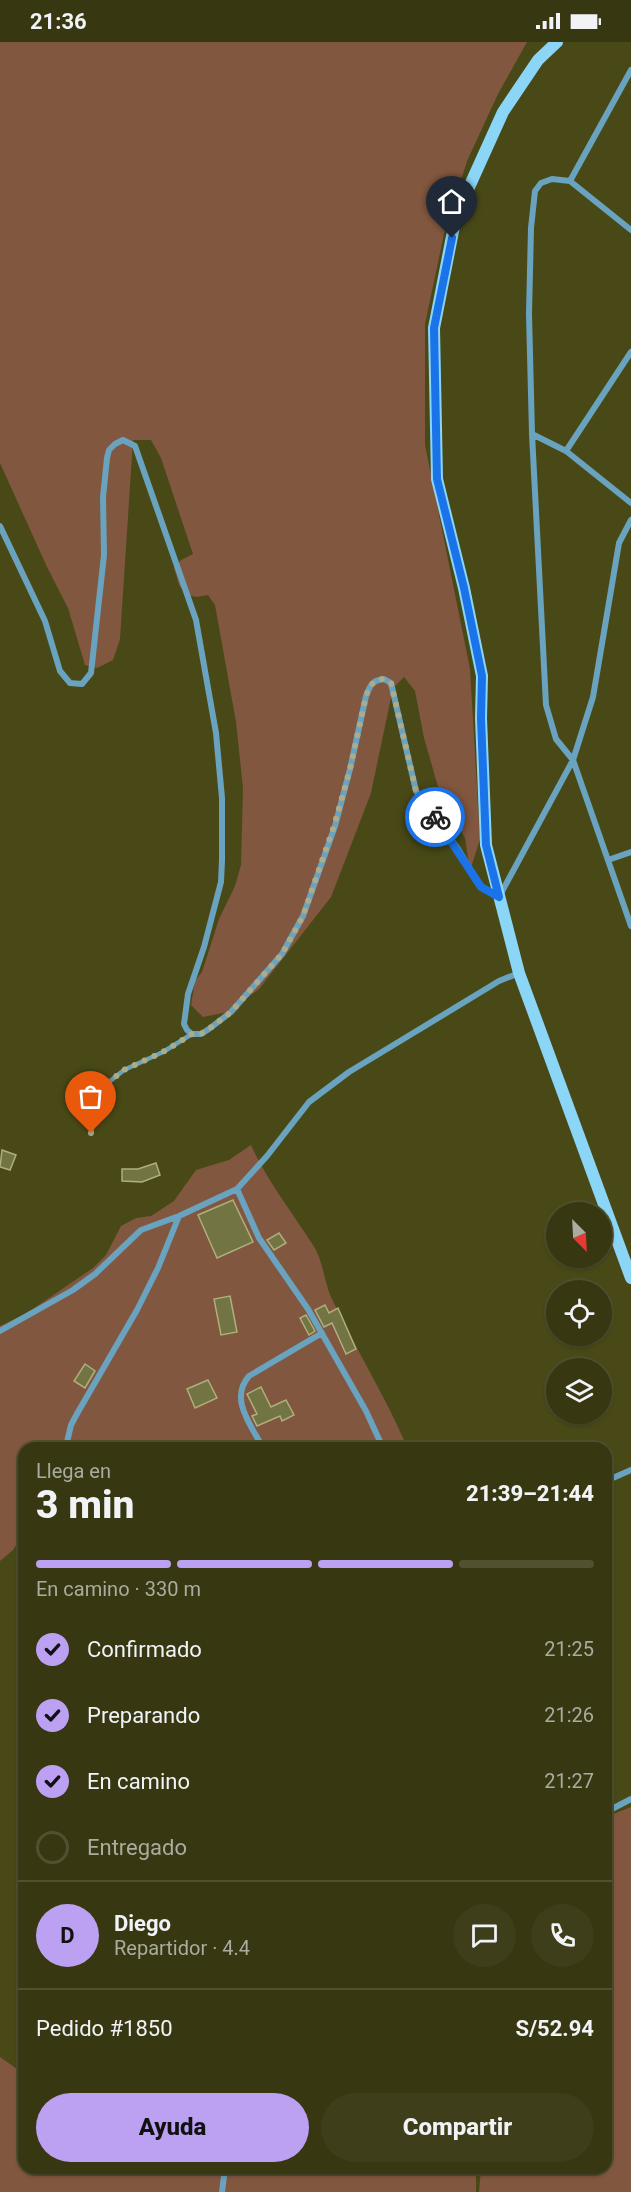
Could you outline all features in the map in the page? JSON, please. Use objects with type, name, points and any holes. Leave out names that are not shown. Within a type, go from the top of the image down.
[{"type":"street","points":[[557,42],[538,60],[503,112],[456,216],[434,328],[437,479],[464,588],[482,676],[481,718],[486,845],[519,973],[631,1278]]},
{"type":"street","points":[[570,182],[631,70]]},
{"type":"street","points":[[631,230],[570,182],[552,179],[542,183],[535,191],[531,228],[529,314],[532,434],[546,705],[556,739],[573,760],[631,926]]},
{"type":"street","points":[[566,451],[631,352]]},
{"type":"street","points":[[532,434],[566,451],[631,503]]},
{"type":"street","points":[[0,526],[45,621],[60,671],[70,683],[82,684],[92,673],[104,555],[103,497],[107,458],[109,450],[115,444],[128,441],[135,446],[196,620],[216,733],[222,798],[221,882],[204,947],[188,994],[184,1024],[192,1034],[201,1034],[231,1012],[282,954],[303,916],[338,815],[366,696],[370,685],[378,680],[384,679],[391,683],[416,791],[458,849],[481,887],[499,897]]},
{"type":"street","points":[[499,897],[573,760],[593,697],[620,543],[631,520]]},
{"type":"street","points":[[608,860],[631,852]]},
{"type":"street","points":[[0,1331],[82,1284],[141,1230],[179,1216],[237,1189],[267,1156],[309,1102],[349,1072],[499,981],[519,973]]},
{"type":"street","points":[[237,1189],[259,1238],[308,1309],[366,1411],[380,1442]]},
{"type":"street","points":[[67,1442],[71,1425],[137,1310],[158,1268],[179,1216]]},
{"type":"street","points":[[260,1442],[241,1405],[242,1384],[249,1376],[322,1333]]},
{"type":"street","points":[[612,1478],[631,1470]]},
{"type":"street","points":[[612,1809],[631,1799]]},
{"type":"street","points":[[222,2192],[224,2174]]},
{"type":"lane","points":[[91,1133],[97,1103],[104,1086],[124,1070],[163,1052],[192,1034]]},
{"type":"shaded area","points":[[0,42],[527,42],[498,94],[467,161],[444,234],[425,324],[425,445],[470,669],[480,839],[470,871],[465,838],[441,797],[424,738],[415,691],[404,677],[393,688],[371,793],[331,897],[259,989],[228,1012],[203,1017],[191,1005],[195,981],[202,972],[219,919],[235,886],[241,865],[243,788],[236,722],[215,605],[208,595],[197,597],[186,595],[179,585],[174,568],[181,560],[193,554],[161,458],[151,440],[133,440],[120,639],[113,660],[97,668],[85,665],[68,608],[0,463]]},
{"type":"shaded area","points":[[251,1145],[272,1184],[316,1251],[331,1297],[405,1442],[18,1442],[18,1542],[0,1561],[0,1326],[27,1313],[93,1268],[106,1255],[121,1226],[136,1218],[151,1216],[174,1201],[196,1170],[229,1160]]},
{"type":"shaded area","points":[[631,1807],[631,2192],[479,2192],[480,2174],[612,2174],[612,1815]]},
{"type":"shaded area","points":[[0,2057],[18,2070],[18,2174],[476,2174],[476,2192],[0,2192]]},
{"type":"building","points":[[2,1150],[16,1155],[10,1170],[0,1167]]},
{"type":"building","points":[[156,1163],[160,1175],[142,1182],[122,1181],[122,1169],[138,1169]]},
{"type":"building","points":[[233,1200],[253,1242],[217,1258],[198,1215]]},
{"type":"building","points":[[279,1233],[286,1243],[274,1250],[267,1240]]},
{"type":"building","points":[[230,1296],[237,1332],[221,1335],[214,1299]]},
{"type":"building","points":[[325,1305],[329,1313],[338,1308],[356,1349],[346,1354],[332,1323],[324,1327],[315,1310]]},
{"type":"building","points":[[306,1315],[315,1331],[309,1335],[300,1318]]},
{"type":"building","points":[[85,1364],[95,1371],[85,1388],[74,1381]]},
{"type":"building","points":[[208,1380],[217,1398],[195,1408],[187,1389]]},
{"type":"building","points":[[261,1387],[271,1407],[286,1400],[294,1415],[282,1421],[280,1416],[257,1426],[252,1416],[257,1414],[247,1394]]},
{"type":"way so far","points":[[91,1133],[97,1103],[104,1086],[124,1070],[163,1052],[192,1034],[201,1034],[209,1029],[231,1012],[282,954],[303,916],[318,877],[350,769],[366,696],[370,685],[378,680],[384,679],[391,683],[416,791],[435,817]]},
{"type":"route","points":[[435,817],[481,887],[499,897],[486,845],[481,718],[482,676],[464,588],[437,479],[434,328],[452,238]]}]
